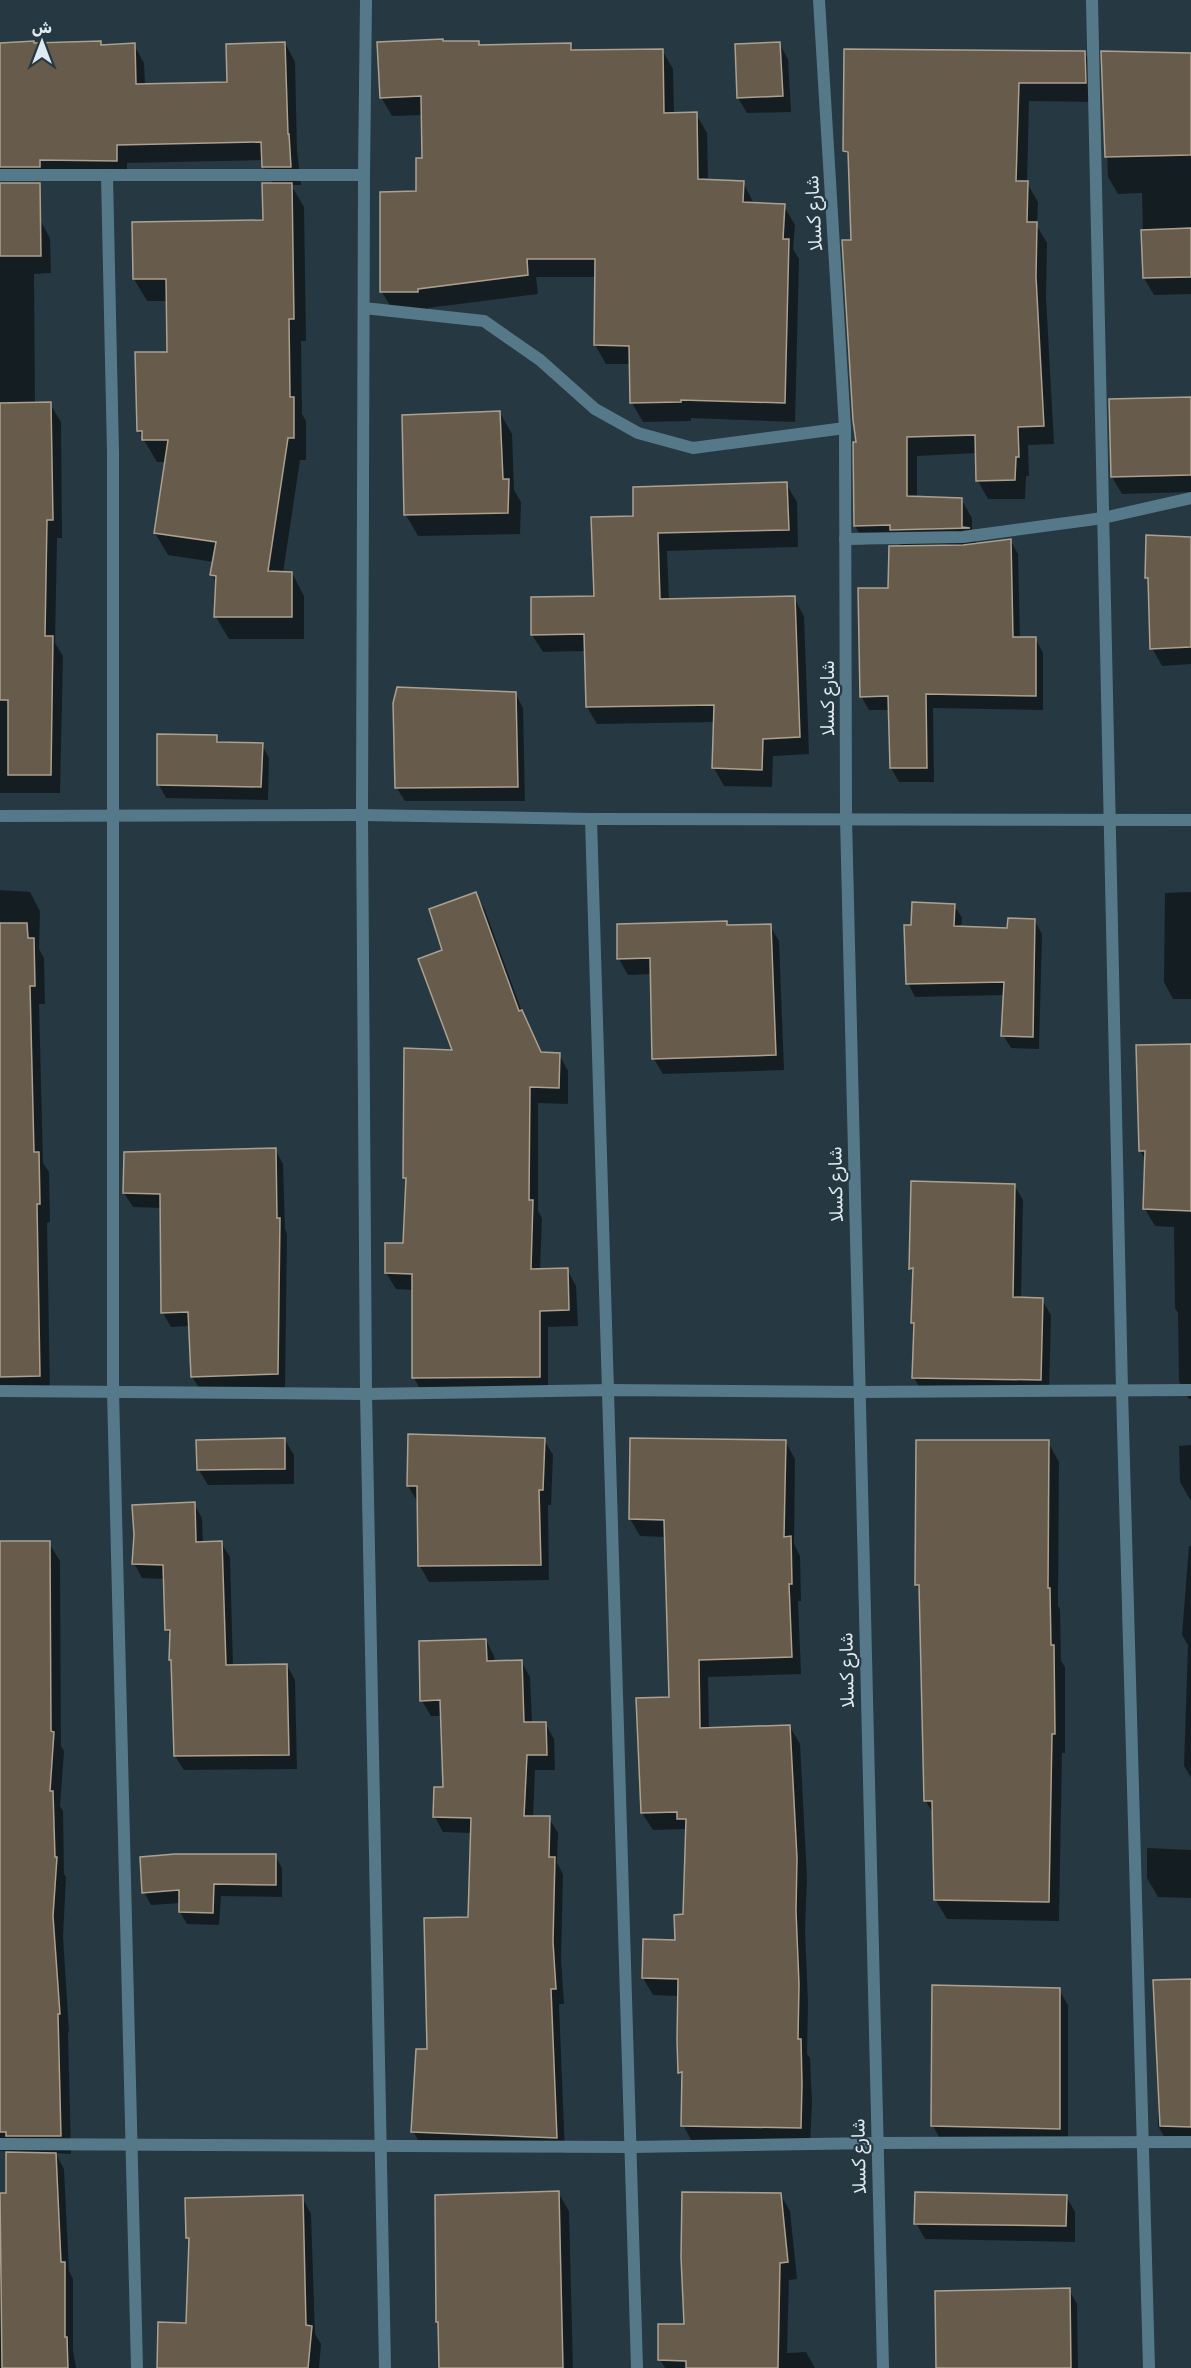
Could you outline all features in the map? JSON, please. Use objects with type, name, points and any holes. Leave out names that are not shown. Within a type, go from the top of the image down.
[{"type":"street","points":[[366,0],[362,815],[366,1394],[385,2368]]},
{"type":"street","name":"شارع كسلا","points":[[819,0],[845,428],[846,818],[882,2368]]},
{"type":"street","points":[[1092,0],[1122,1390],[1149,2368]]},
{"type":"street","points":[[0,175],[364,175]]},
{"type":"street","points":[[107,176],[113,453],[113,1391],[136,2368]]},
{"type":"street","points":[[364,308],[484,321],[540,360],[595,409],[638,433],[693,448],[845,428]]},
{"type":"street","points":[[845,539],[963,537],[1103,518],[1191,498]]},
{"type":"street","points":[[0,816],[362,815],[591,819],[1191,820]]},
{"type":"street","points":[[591,819],[637,2368]]},
{"type":"street","points":[[0,1391],[366,1394],[609,1390],[858,1392],[1191,1390]]},
{"type":"street","points":[[0,2144],[631,2147],[877,2143],[1191,2142]]},
{"type":"building","points":[[443,39],[443,41],[479,41],[479,45],[571,43],[571,50],[663,49],[664,113],[697,112],[698,179],[744,181],[743,202],[785,204],[783,239],[789,239],[785,403],[681,400],[681,402],[630,403],[629,346],[594,345],[595,259],[527,259],[528,275],[418,289],[418,292],[380,292],[380,192],[416,191],[416,158],[422,158],[421,96],[380,98],[377,42]]},
{"type":"building","points":[[34,41],[34,43],[101,41],[101,45],[135,43],[136,84],[227,82],[226,44],[285,42],[291,167],[262,167],[261,142],[117,145],[117,161],[40,160],[40,167],[0,167],[0,43]]},
{"type":"building","points":[[780,42],[783,96],[737,98],[735,44]]},
{"type":"building","points":[[844,49],[1085,51],[1086,83],[1019,83],[1016,181],[1028,181],[1027,222],[1037,222],[1036,277],[1044,426],[1018,427],[1019,457],[1016,457],[1015,480],[976,481],[975,435],[907,437],[907,496],[962,498],[962,527],[970,528],[890,530],[890,525],[854,526],[853,442],[856,442],[842,240],[851,240],[848,152],[843,151]]},
{"type":"building","points":[[1101,51],[1191,53],[1191,155],[1105,157]]},
{"type":"building","points":[[0,183],[40,183],[41,256],[0,256]]},
{"type":"building","points":[[262,183],[292,183],[294,319],[289,319],[290,397],[294,397],[294,438],[288,438],[268,571],[292,572],[292,617],[214,617],[216,576],[210,575],[216,542],[154,533],[168,440],[142,440],[142,431],[137,431],[135,352],[167,352],[166,279],[133,279],[132,222],[263,220]]},
{"type":"building","points":[[1191,228],[1191,277],[1143,278],[1141,230]]},
{"type":"building","points":[[1191,397],[1191,475],[1111,477],[1109,399]]},
{"type":"building","points":[[51,402],[53,520],[47,520],[45,636],[53,636],[51,775],[8,775],[8,700],[0,700],[0,403]]},
{"type":"building","points":[[500,411],[503,479],[509,479],[508,513],[404,515],[402,415]]},
{"type":"building","points":[[787,482],[789,530],[658,533],[660,599],[795,596],[800,737],[763,739],[762,770],[712,768],[714,705],[586,707],[584,634],[531,635],[531,597],[594,596],[591,517],[633,516],[633,487]]},
{"type":"building","points":[[1146,535],[1191,537],[1191,647],[1150,649],[1148,578],[1145,578]]},
{"type":"building","points":[[1011,539],[1013,637],[1036,637],[1036,696],[926,694],[927,768],[890,768],[888,696],[860,697],[858,588],[888,588],[889,546],[963,545]]},
{"type":"building","points":[[397,687],[516,692],[518,787],[395,788],[393,703]]},
{"type":"building","points":[[157,734],[217,735],[217,742],[263,743],[261,787],[157,785]]},
{"type":"building","points":[[476,892],[519,1011],[522,1010],[541,1052],[560,1053],[559,1088],[530,1087],[529,1200],[533,1200],[531,1269],[568,1268],[569,1310],[540,1311],[540,1377],[412,1378],[412,1274],[385,1273],[385,1243],[403,1243],[406,1178],[403,1178],[404,1048],[452,1050],[418,959],[442,950],[429,909]]},
{"type":"building","points":[[912,902],[955,904],[954,926],[1007,928],[1008,918],[1035,919],[1033,1037],[1001,1036],[1004,982],[906,984],[904,925],[911,925]]},
{"type":"building","points":[[727,921],[727,925],[771,924],[776,1055],[652,1059],[650,958],[617,959],[617,924]]},
{"type":"building","points":[[0,923],[27,923],[28,938],[34,938],[35,986],[30,986],[34,1152],[39,1152],[40,1204],[37,1204],[40,1376],[0,1377]]},
{"type":"building","points":[[1191,1044],[1191,1211],[1143,1209],[1145,1151],[1139,1151],[1136,1045]]},
{"type":"building","points":[[276,1148],[277,1218],[280,1218],[278,1374],[191,1377],[188,1312],[161,1313],[160,1194],[123,1193],[124,1152]]},
{"type":"building","points":[[911,1181],[1015,1184],[1013,1297],[1043,1298],[1041,1380],[912,1378],[913,1268],[909,1269]]},
{"type":"building","points":[[408,1434],[545,1438],[543,1490],[539,1490],[541,1565],[418,1566],[417,1486],[407,1486]]},
{"type":"building","points":[[285,1438],[285,1469],[197,1470],[196,1440]]},
{"type":"building","points":[[630,1438],[786,1440],[784,1537],[791,1536],[792,1584],[789,1584],[792,1657],[699,1660],[700,1728],[790,1725],[797,1858],[801,2128],[681,2126],[682,2072],[678,2073],[677,2040],[678,1979],[642,1978],[643,1939],[675,1940],[674,1915],[683,1914],[686,1819],[677,1819],[677,1812],[641,1813],[636,1698],[669,1697],[664,1520],[629,1519]]},
{"type":"building","points":[[916,1440],[1049,1440],[1048,1588],[1050,1588],[1051,1645],[1054,1645],[1055,1734],[1052,1734],[1049,1902],[934,1900],[932,1801],[924,1801],[919,1585],[915,1585]]},
{"type":"building","points":[[195,1502],[196,1542],[222,1541],[226,1665],[287,1664],[289,1755],[174,1756],[171,1660],[169,1660],[170,1630],[165,1630],[163,1565],[132,1564],[134,1535],[132,1505]]},
{"type":"building","points":[[0,1541],[50,1541],[51,1731],[54,1732],[50,1791],[53,1791],[55,1857],[57,1857],[53,1916],[60,2014],[58,2014],[61,2136],[6,2136],[6,2132],[0,2132]]},
{"type":"building","points":[[486,1639],[487,1661],[522,1660],[524,1722],[546,1722],[547,1755],[527,1755],[524,1816],[550,1816],[549,1857],[555,1857],[553,1942],[556,1989],[551,1989],[557,2138],[411,2132],[416,2049],[427,2049],[424,1918],[468,1917],[471,1818],[433,1817],[434,1787],[443,1787],[440,1700],[420,1701],[419,1641]]},
{"type":"building","points":[[175,1854],[276,1854],[276,1885],[214,1884],[213,1913],[179,1912],[179,1890],[142,1893],[140,1857]]},
{"type":"building","points":[[1191,1979],[1191,2127],[1160,2126],[1153,1980]]},
{"type":"building","points":[[932,1985],[1060,1988],[1060,2129],[931,2126]]},
{"type":"building","points":[[6,2152],[56,2153],[61,2262],[65,2262],[65,2337],[67,2337],[68,2368],[2,2368],[0,2193],[6,2193]]},
{"type":"building","points":[[559,2191],[563,2368],[439,2368],[438,2322],[436,2322],[435,2195]]},
{"type":"building","points":[[682,2192],[781,2193],[788,2262],[780,2263],[778,2368],[686,2368],[686,2361],[658,2360],[658,2324],[684,2324],[681,2257]]},
{"type":"building","points":[[915,2192],[1067,2195],[1066,2226],[914,2224]]},
{"type":"building","points":[[303,2195],[306,2325],[312,2326],[308,2368],[157,2368],[158,2322],[186,2323],[189,2238],[186,2238],[185,2198]]},
{"type":"building","points":[[1070,2288],[1071,2368],[936,2368],[935,2291]]}]
